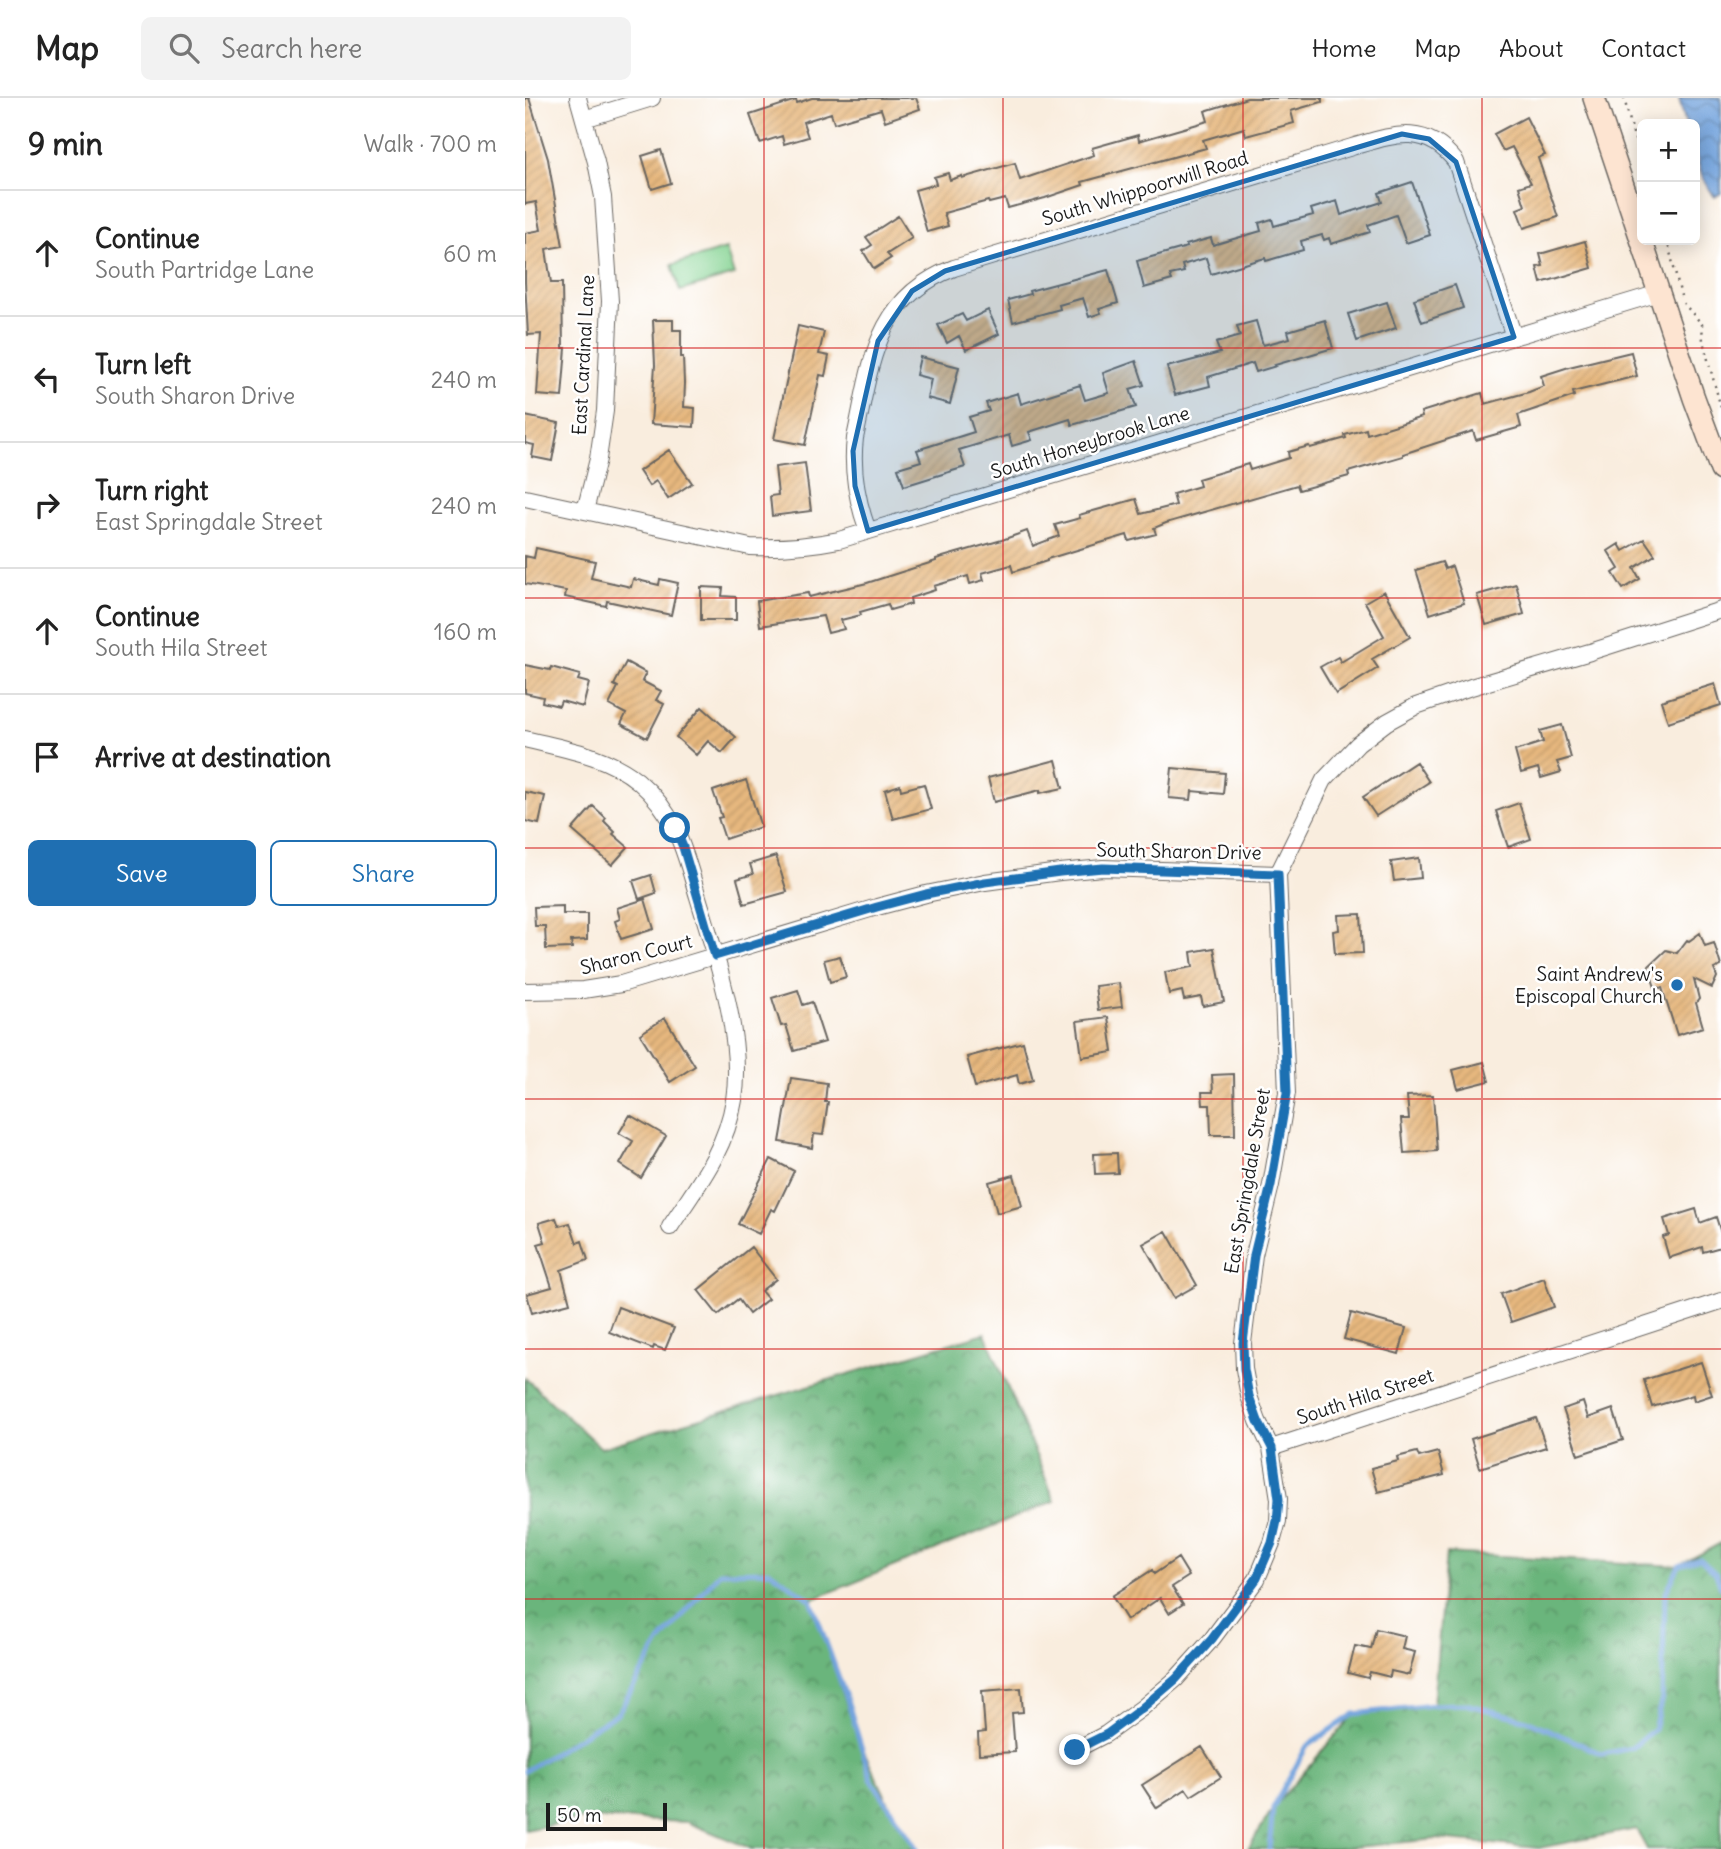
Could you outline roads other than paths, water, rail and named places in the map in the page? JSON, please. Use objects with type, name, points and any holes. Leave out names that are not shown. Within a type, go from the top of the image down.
[{"type":"street","name":"East Cardinal Lane","points":[[578,98],[603,197],[610,301],[605,411],[598,459],[585,511]]},
{"type":"street","points":[[584,119],[652,98]]},
{"type":"street","points":[[1594,98],[1694,398],[1721,470]]},
{"type":"street","name":"South Whippoorwill Road","points":[[868,531],[855,485],[855,439],[878,341],[887,322],[912,291],[954,268],[1374,141],[1402,134],[1420,136],[1444,149],[1456,162],[1514,337]]},
{"type":"street","name":"South Honeybrook Lane","points":[[525,499],[750,547],[811,546],[839,540],[1659,293]]},
{"type":"street","name":"South Sharon Drive","points":[[715,956],[877,907],[985,882],[1103,868],[1278,874],[1324,780],[1357,744],[1387,722],[1416,706],[1471,687],[1721,610]]},
{"type":"street","points":[[525,739],[584,753],[625,772],[654,796],[683,847],[727,1004],[736,1053],[736,1076],[730,1119],[716,1156],[670,1227]]},
{"type":"street","name":"East Springdale Street","points":[[1272,1448],[1249,1396],[1243,1343],[1254,1255],[1271,1185],[1287,1093],[1278,874]]},
{"type":"street","name":"Sharon Court","points":[[525,991],[583,990],[621,984],[715,956]]},
{"type":"street","name":"South Hila Street","points":[[1272,1448],[1721,1301]]},
{"type":"street","points":[[1075,1750],[1107,1734],[1176,1679],[1212,1639],[1257,1578],[1272,1543],[1277,1521],[1278,1489],[1272,1448]]},
{"type":"water","points":[[1679,98],[1721,98],[1721,193],[1715,197],[1704,181],[1700,167],[1700,119],[1685,119]]},
{"type":"waterway","points":[[1269,1849],[1273,1808],[1307,1746],[1354,1714],[1465,1704],[1527,1720],[1602,1754],[1632,1748],[1654,1729],[1662,1698],[1665,1594],[1679,1566],[1700,1559],[1716,1574],[1721,1587]]},
{"type":"waterway","points":[[525,1771],[618,1713],[660,1642],[720,1572],[770,1571],[811,1600],[848,1703],[871,1779],[917,1849]]},
{"type":"place","name":"Saint Andrew's Episcopal Church","points":[[1677,985]]}]
